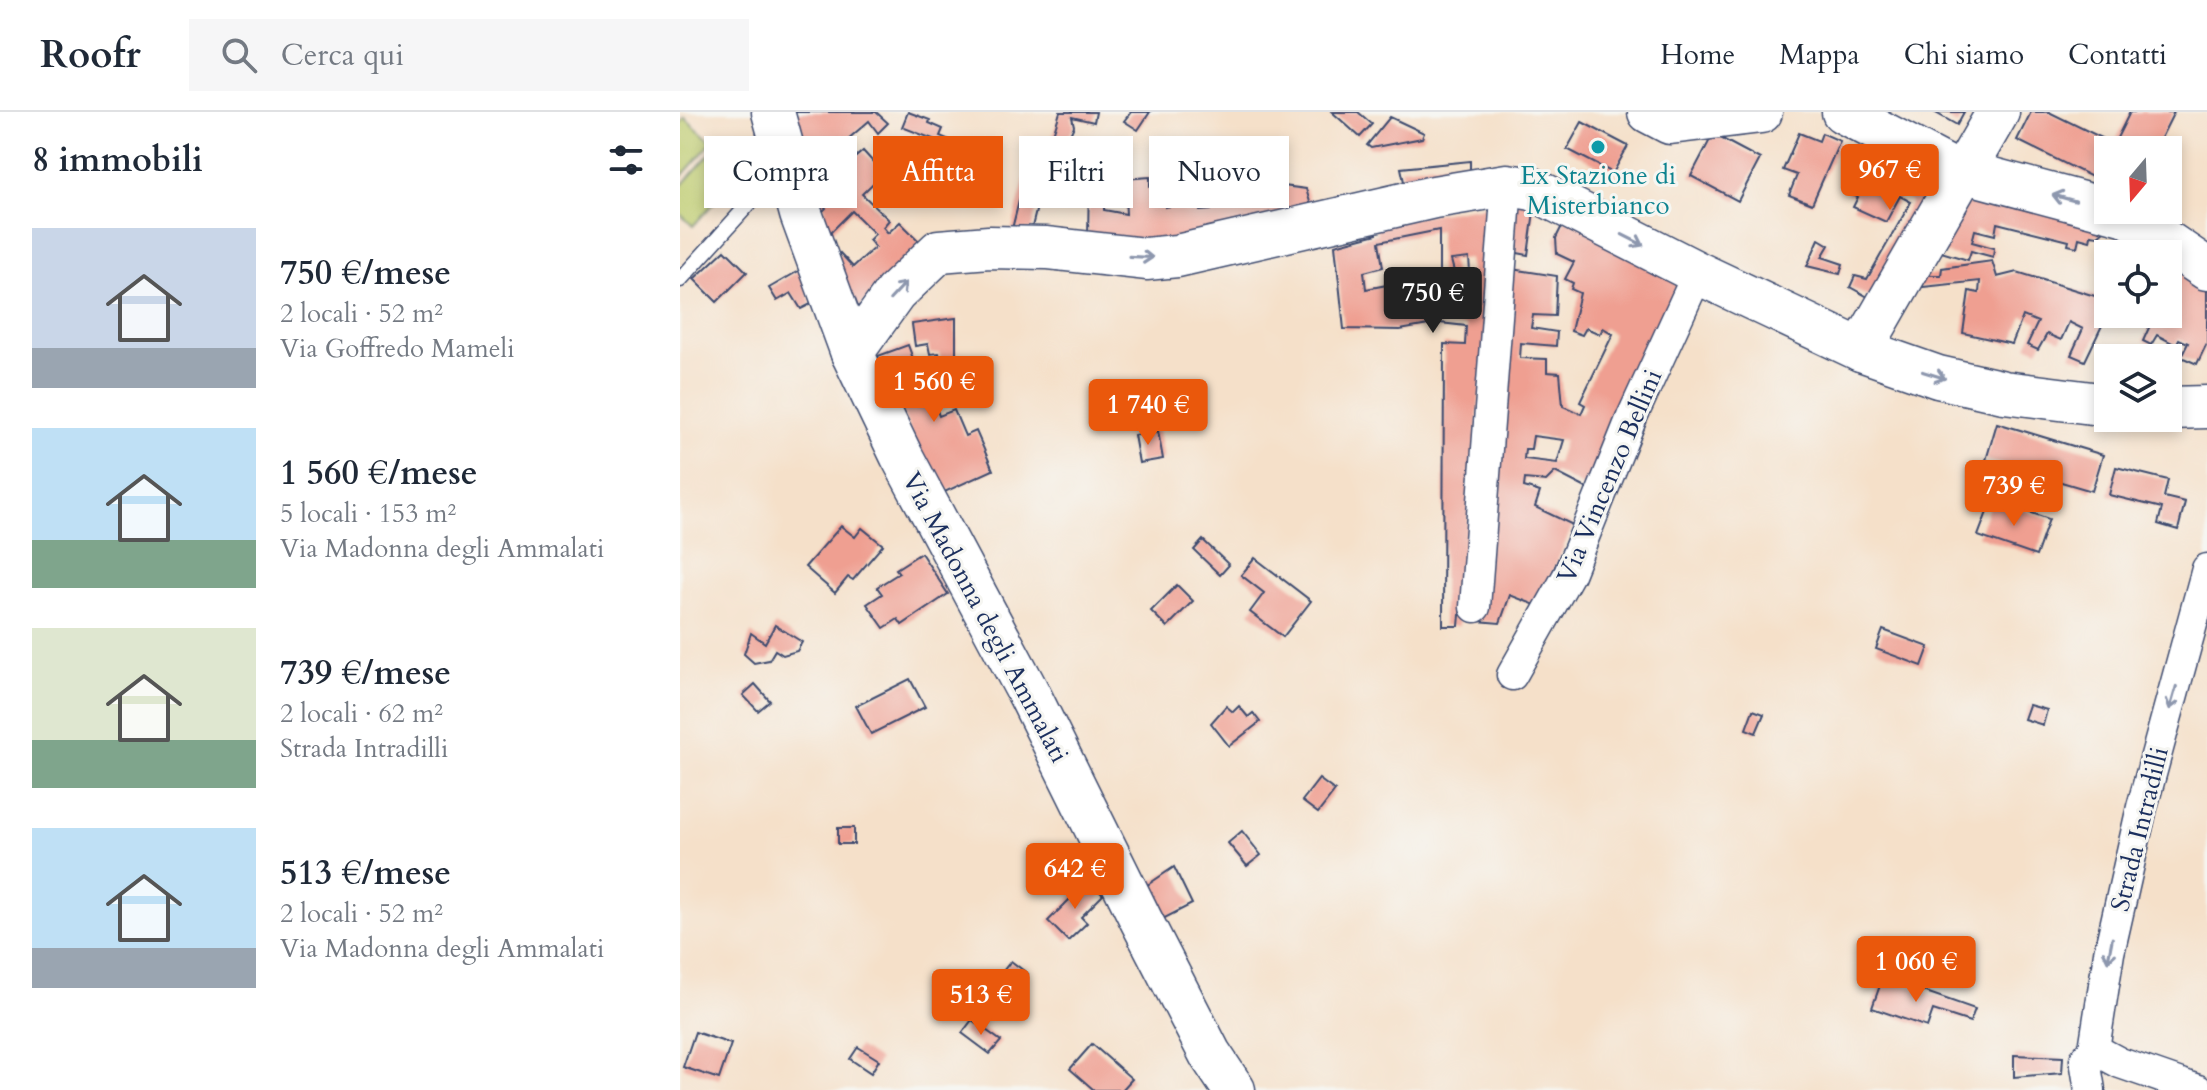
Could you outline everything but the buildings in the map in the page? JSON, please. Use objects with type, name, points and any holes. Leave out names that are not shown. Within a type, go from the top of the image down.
[{"type":"street","name":"Via Madonna degli Ammalati","points":[[773,112],[779,136]]},
{"type":"street","points":[[1649,112],[1670,123],[1761,112]]},
{"type":"street","points":[[1843,112],[1947,167],[2127,215],[2207,269]]},
{"type":"street","points":[[1861,350],[1998,112]]},
{"type":"street","points":[[852,353],[895,293],[939,251],[989,247],[1047,248],[1146,259],[1177,256],[1434,197],[1507,185],[1533,189],[1698,273],[1861,350],[1938,377],[1990,389],[2094,403]]},
{"type":"street","points":[[1475,607],[1507,185]]},
{"type":"street","name":"Via Madonna degli Ammalati","points":[[799,208],[852,353],[901,455],[1030,696],[1147,934],[1210,1054],[1234,1090]]},
{"type":"street","name":"Via Vincenzo Bellini","points":[[1512,675],[1569,574],[1632,417],[1698,273]]},
{"type":"street","points":[[2182,408],[2207,407]]},
{"type":"street","name":"Strada Intradilli","points":[[2090,1090],[2085,1060],[2094,1049],[2109,953],[2142,807],[2207,569]]},
{"type":"street","points":[[2094,1049],[2120,1063],[2198,1090]]},
{"type":"lane","points":[[680,280],[745,208]]},
{"type":"green space","points":[[685,118],[705,136],[704,151],[680,178],[680,124]]},
{"type":"green space","points":[[704,160],[704,208],[709,208],[693,226],[680,214],[680,187]]},
{"type":"place","name":"Ex Stazione di Misterbianco","points":[[1598,147]]}]
